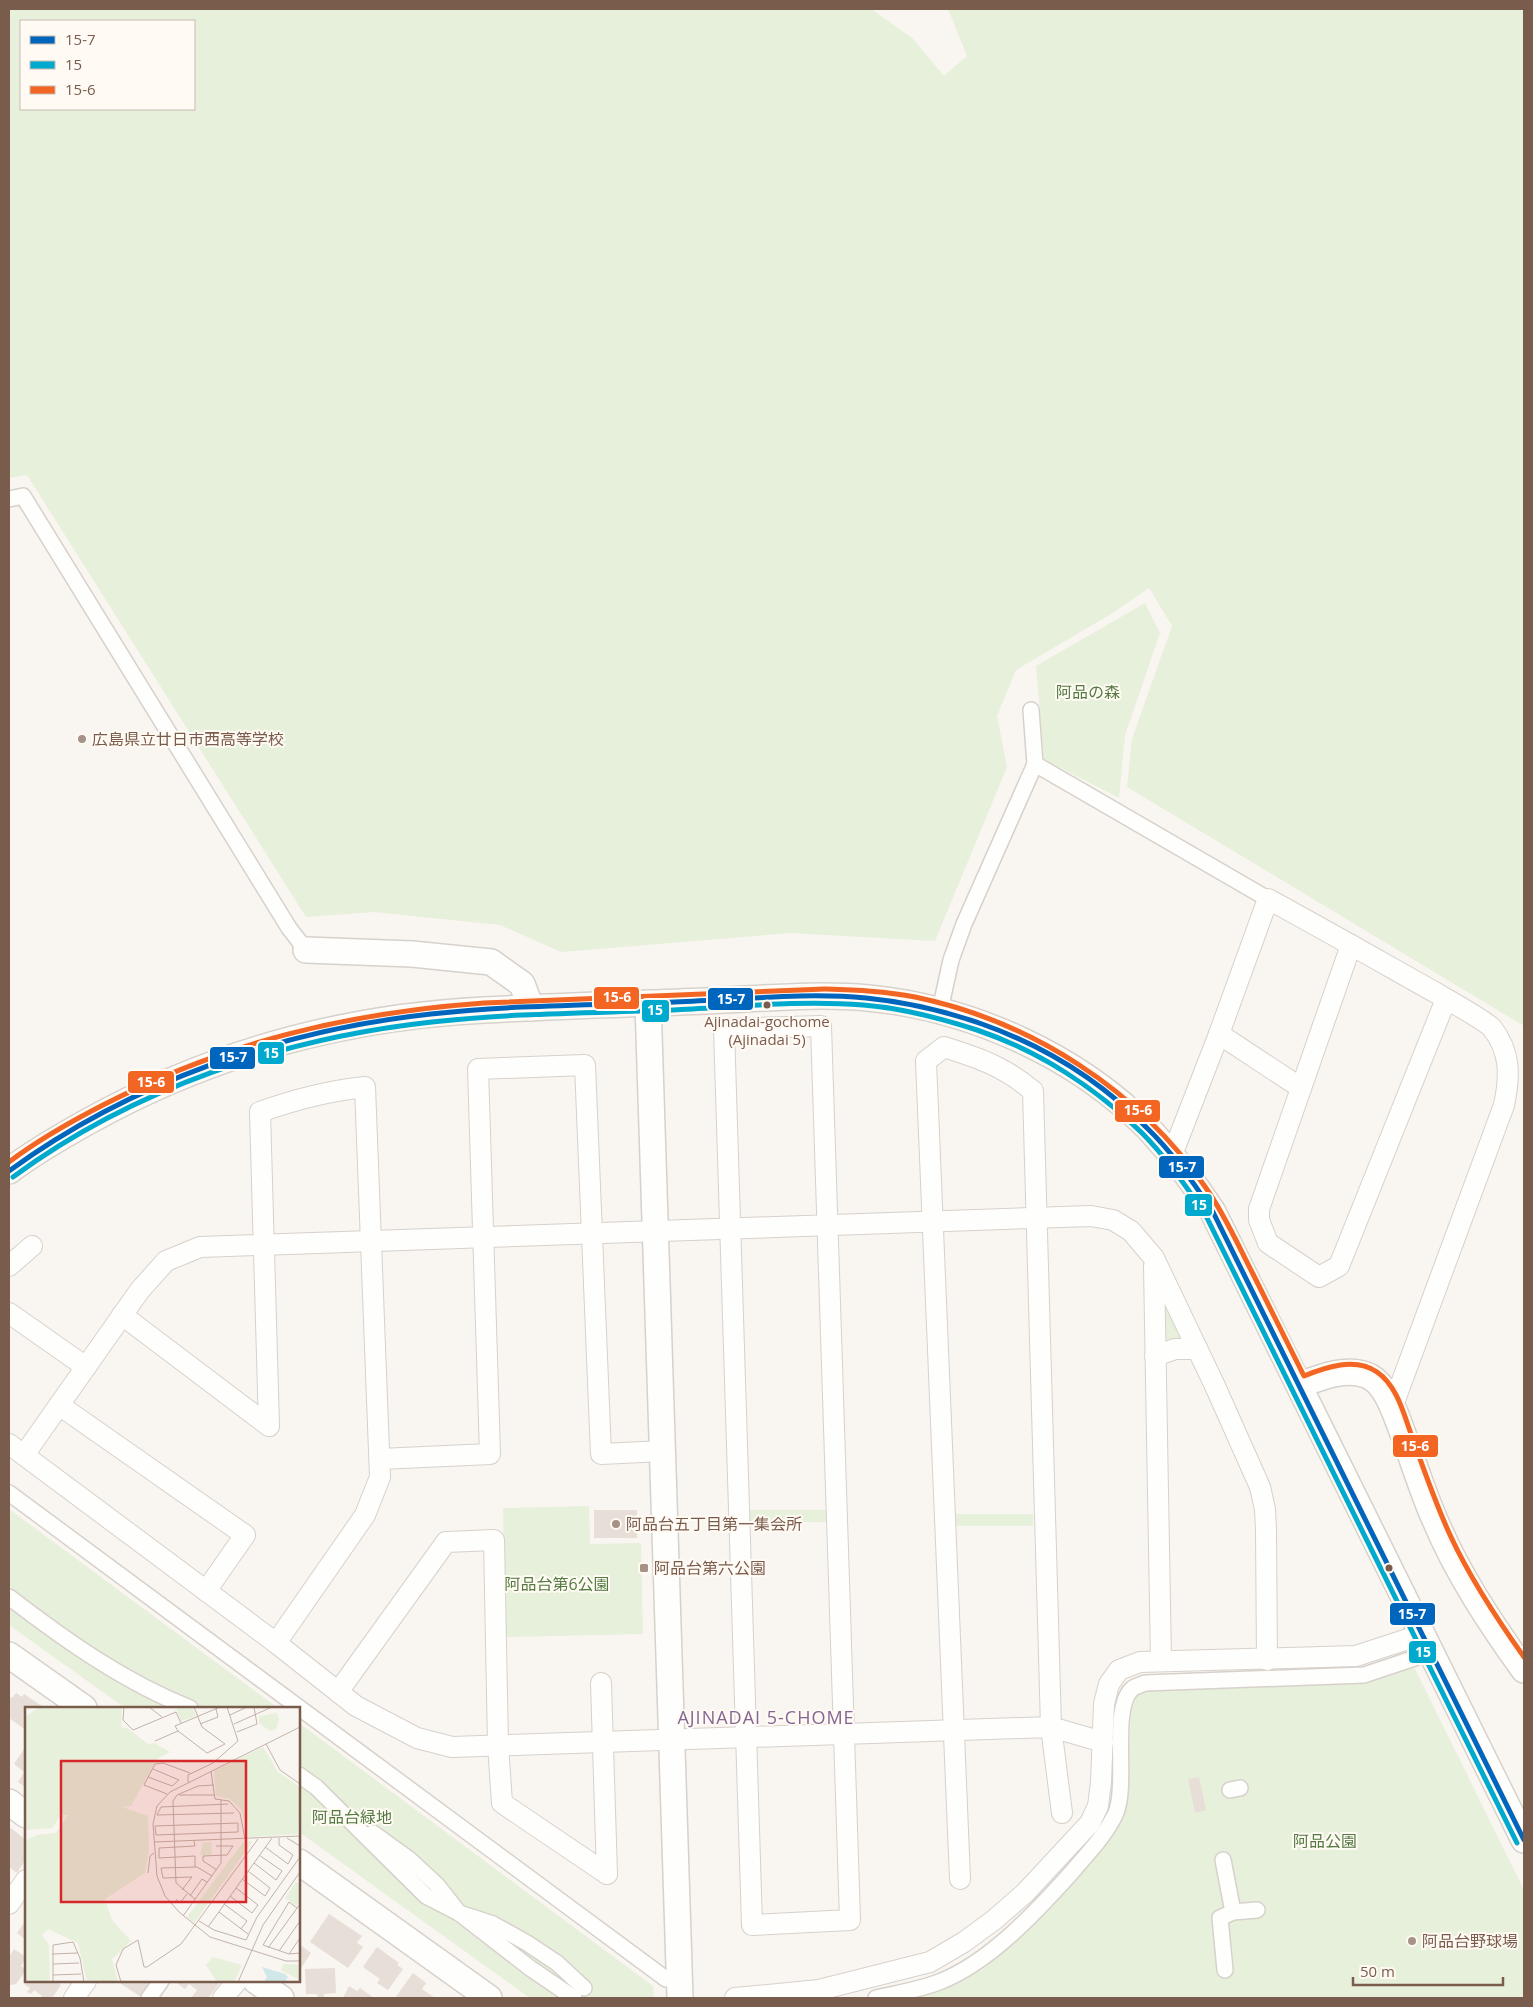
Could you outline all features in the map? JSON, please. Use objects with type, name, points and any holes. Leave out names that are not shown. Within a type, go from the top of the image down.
[{"type":"street","points":[[9,499],[22,496],[289,928],[306,950],[412,954],[491,962],[522,984],[532,1008]]},
{"type":"street","points":[[940,1010],[952,960],[964,924],[1035,764],[1031,710]]},
{"type":"street","points":[[1035,764],[1268,899],[1446,999],[1492,1027],[1502,1045],[1508,1062],[1509,1082],[1504,1105],[1392,1408]]},
{"type":"street","points":[[1172,1155],[1219,1034],[1268,899]]},
{"type":"street","points":[[1351,945],[1259,1209],[1259,1220],[1268,1242],[1319,1278],[1339,1266],[1446,999]]},
{"type":"street","points":[[9,1171],[63,1135],[114,1107],[176,1078],[222,1060],[277,1043],[334,1028],[391,1018],[449,1012],[532,1008],[842,997],[891,1001],[940,1010],[1002,1032],[1065,1063],[1122,1105],[1148,1128],[1194,1182],[1213,1212],[1300,1384],[1524,1840]]},
{"type":"street","points":[[648,1003],[672,1740],[673,1989]]},
{"type":"street","points":[[821,1026],[850,1920],[752,1925],[730,1228],[724,1029],[821,1026]]},
{"type":"street","points":[[1219,1034],[1301,1088]]},
{"type":"street","points":[[960,1879],[926,1061],[944,1047],[983,1059],[1015,1076],[1033,1091],[1051,1728],[1062,1812]]},
{"type":"street","points":[[380,1459],[490,1454],[478,1069],[585,1065],[601,1454],[662,1451]]},
{"type":"street","points":[[122,1315],[269,1426],[260,1112],[298,1098],[334,1090],[365,1087],[380,1477],[365,1515],[276,1643]]},
{"type":"street","points":[[1103,1742],[1051,1728],[452,1747],[417,1738],[356,1706],[206,1591],[14,1452],[59,1405],[140,1290],[166,1261],[200,1247],[1091,1216],[1113,1220],[1131,1231],[1154,1258],[1260,1488],[1265,1523],[1267,1660]]},
{"type":"street","points":[[9,1266],[32,1246]]},
{"type":"street","points":[[1154,1258],[1160,1661]]},
{"type":"street","points":[[9,1313],[86,1367]]},
{"type":"street","points":[[1155,1356],[1175,1349],[1197,1349]]},
{"type":"street","points":[[1300,1384],[1345,1373],[1366,1375],[1381,1385],[1392,1408],[1435,1521],[1470,1587],[1524,1670]]},
{"type":"street","points":[[59,1405],[245,1535],[206,1591]]},
{"type":"street","points":[[9,1492],[296,1707]]},
{"type":"street","points":[[338,1692],[446,1542],[494,1540],[498,1745],[502,1803],[607,1874],[601,1683]]},
{"type":"street","points":[[9,1586],[48,1627]]},
{"type":"street","points":[[9,1597],[78,1648],[158,1696],[187,1707]]},
{"type":"street","points":[[735,1998],[819,1990],[930,1962],[964,1942],[1025,1893],[1090,1823],[1098,1806],[1104,1704],[1109,1684],[1119,1670],[1140,1662],[1267,1660],[1356,1656],[1423,1634]]},
{"type":"street","points":[[9,1655],[83,1707]]},
{"type":"street","points":[[876,1998],[939,1982],[978,1961],[1040,1907],[1106,1832],[1116,1811],[1119,1786],[1122,1709],[1126,1696],[1133,1688],[1145,1683],[1364,1676],[1415,1658]]},
{"type":"street","points":[[300,1710],[673,1989]]},
{"type":"street","points":[[300,1776],[316,1787],[350,1819],[426,1896],[459,1913],[579,1993]]},
{"type":"street","points":[[9,1802],[25,1814]]},
{"type":"street","points":[[1223,1860],[1233,1912]]},
{"type":"street","points":[[300,1863],[489,1998]]},
{"type":"street","points":[[9,1904],[25,1881]]},
{"type":"street","points":[[1224,1970],[1220,1918],[1233,1912],[1257,1910]]},
{"type":"street","points":[[74,1998],[85,1982]]},
{"type":"street","points":[[149,1998],[160,1982]]},
{"type":"street","points":[[224,1998],[236,1982]]},
{"type":"street","points":[[257,1982],[281,1998]]},
{"type":"green space","points":[[9,9],[871,9],[912,38],[944,76],[967,56],[948,9],[1524,9],[1524,1026],[1127,787],[1132,739],[1172,626],[1149,588],[1111,614],[1016,670],[997,716],[1007,767],[935,941],[790,933],[561,952],[500,925],[374,912],[306,917],[27,475],[9,478]]},
{"type":"green space","name":"阿品の森","points":[[1145,603],[1160,633],[1125,735],[1119,798],[1044,759],[1036,666]]},
{"type":"green space","points":[[1164,1303],[1181,1338],[1165,1340]]},
{"type":"green space","name":"阿品台第6公園","points":[[589,1506],[590,1544],[641,1543],[643,1634],[506,1637],[503,1508]]},
{"type":"green space","points":[[9,1509],[277,1707],[124,1707],[9,1625]]},
{"type":"green space","points":[[750,1510],[826,1510],[826,1522],[750,1522]]},
{"type":"green space","points":[[956,1514],[1033,1514],[1033,1526],[956,1526]]},
{"type":"green space","name":"阿品公園","points":[[1414,1667],[1524,1890],[1524,1998],[913,1998],[941,1991],[983,1969],[1047,1912],[1112,1838],[1124,1814],[1128,1786],[1131,1711],[1137,1696],[1147,1688],[1366,1683]]},
{"type":"green space","name":"阿品台緑地","points":[[300,1724],[653,1986],[654,1998],[530,1998],[300,1833]]},
{"type":"building","name":"阿品台五丁目第一集会所","points":[[594,1510],[637,1510],[637,1538],[594,1538]]},
{"type":"building","points":[[16,1693],[22,1697],[24,1694],[42,1706],[25,1707],[25,1729],[9,1718],[9,1696],[12,1698]]},
{"type":"building","points":[[25,1748],[25,1787],[18,1782],[24,1772],[14,1764]]},
{"type":"building","points":[[1199,1777],[1206,1810],[1195,1813],[1188,1779]]},
{"type":"building","points":[[11,1828],[25,1839],[25,1861],[17,1873],[9,1867],[9,1831]]},
{"type":"building","points":[[329,1914],[362,1936],[357,1943],[363,1947],[348,1968],[310,1942]]},
{"type":"building","points":[[25,1921],[25,1939],[17,1933]]},
{"type":"building","points":[[300,1945],[311,1953],[300,1970]]},
{"type":"building","points":[[377,1947],[399,1963],[397,1965],[403,1969],[388,1990],[377,1983],[380,1979],[363,1967]]},
{"type":"building","points":[[14,1949],[25,1956],[21,1966],[25,1971],[16,1984],[11,1985],[9,1984],[9,1957]]},
{"type":"building","points":[[335,1968],[336,1993],[324,1994],[324,1998],[318,1998],[317,1994],[306,1994],[305,1969]]},
{"type":"building","points":[[413,1973],[426,1983],[422,1989],[435,1998],[395,1998]]},
{"type":"building","points":[[27,1982],[57,1982],[61,1985],[52,1998],[40,1998],[42,1996],[34,1990],[31,1994],[27,1992],[30,1988],[25,1985]]},
{"type":"building","points":[[118,1982],[152,1982],[141,1997]]},
{"type":"building","points":[[175,1982],[216,1982],[219,1984],[208,1998],[191,1998],[197,1990],[189,1984],[185,1989]]},
{"type":"building","points":[[349,1986],[357,1991],[360,1988],[374,1998],[343,1998]]},
{"type":"transit line","name":"15-6","points":[[9,1162],[43,1139],[91,1111],[149,1083],[195,1064],[288,1034],[384,1014],[484,1003],[825,989],[893,993],[958,1008],[1000,1023],[1040,1042],[1079,1065],[1115,1091],[1149,1120],[1179,1153],[1206,1188],[1219,1209],[1237,1241],[1304,1376],[1322,1369],[1350,1364],[1368,1367],[1384,1377],[1394,1391],[1401,1407],[1434,1498],[1459,1553],[1485,1599],[1524,1657]]},
{"type":"transit line","name":"15-7","points":[[9,1171],[56,1139],[105,1111],[157,1086],[210,1065],[264,1047],[319,1033],[431,1014],[553,1006],[842,996],[911,1005],[954,1015],[1028,1043],[1050,1054],[1092,1081],[1130,1112],[1175,1158],[1213,1212],[1524,1840]]},
{"type":"transit line","name":"15","points":[[13,1177],[60,1145],[109,1117],[160,1093],[212,1072],[321,1040],[432,1022],[552,1014],[816,1003],[878,1006],[906,1011],[949,1021],[1000,1039],[1066,1072],[1106,1101],[1160,1152],[1206,1216],[1517,1843]]},
{"type":"place","name":"広島県立廿日市西高等学校","points":[[82,739]]},
{"type":"place","name":"Ajinadai-gochome (Ajinadai 5)","points":[[767,1005]]},
{"type":"place","name":"阿品台五丁目第一集会所","points":[[616,1524]]},
{"type":"place","name":"阿品台第六公園","points":[[644,1568]]},
{"type":"place","name":"阿品台野球場","points":[[1412,1941]]},
{"type":"district","name":"AJINADAI 5-CHOME","points":[[766,1717]]}]
